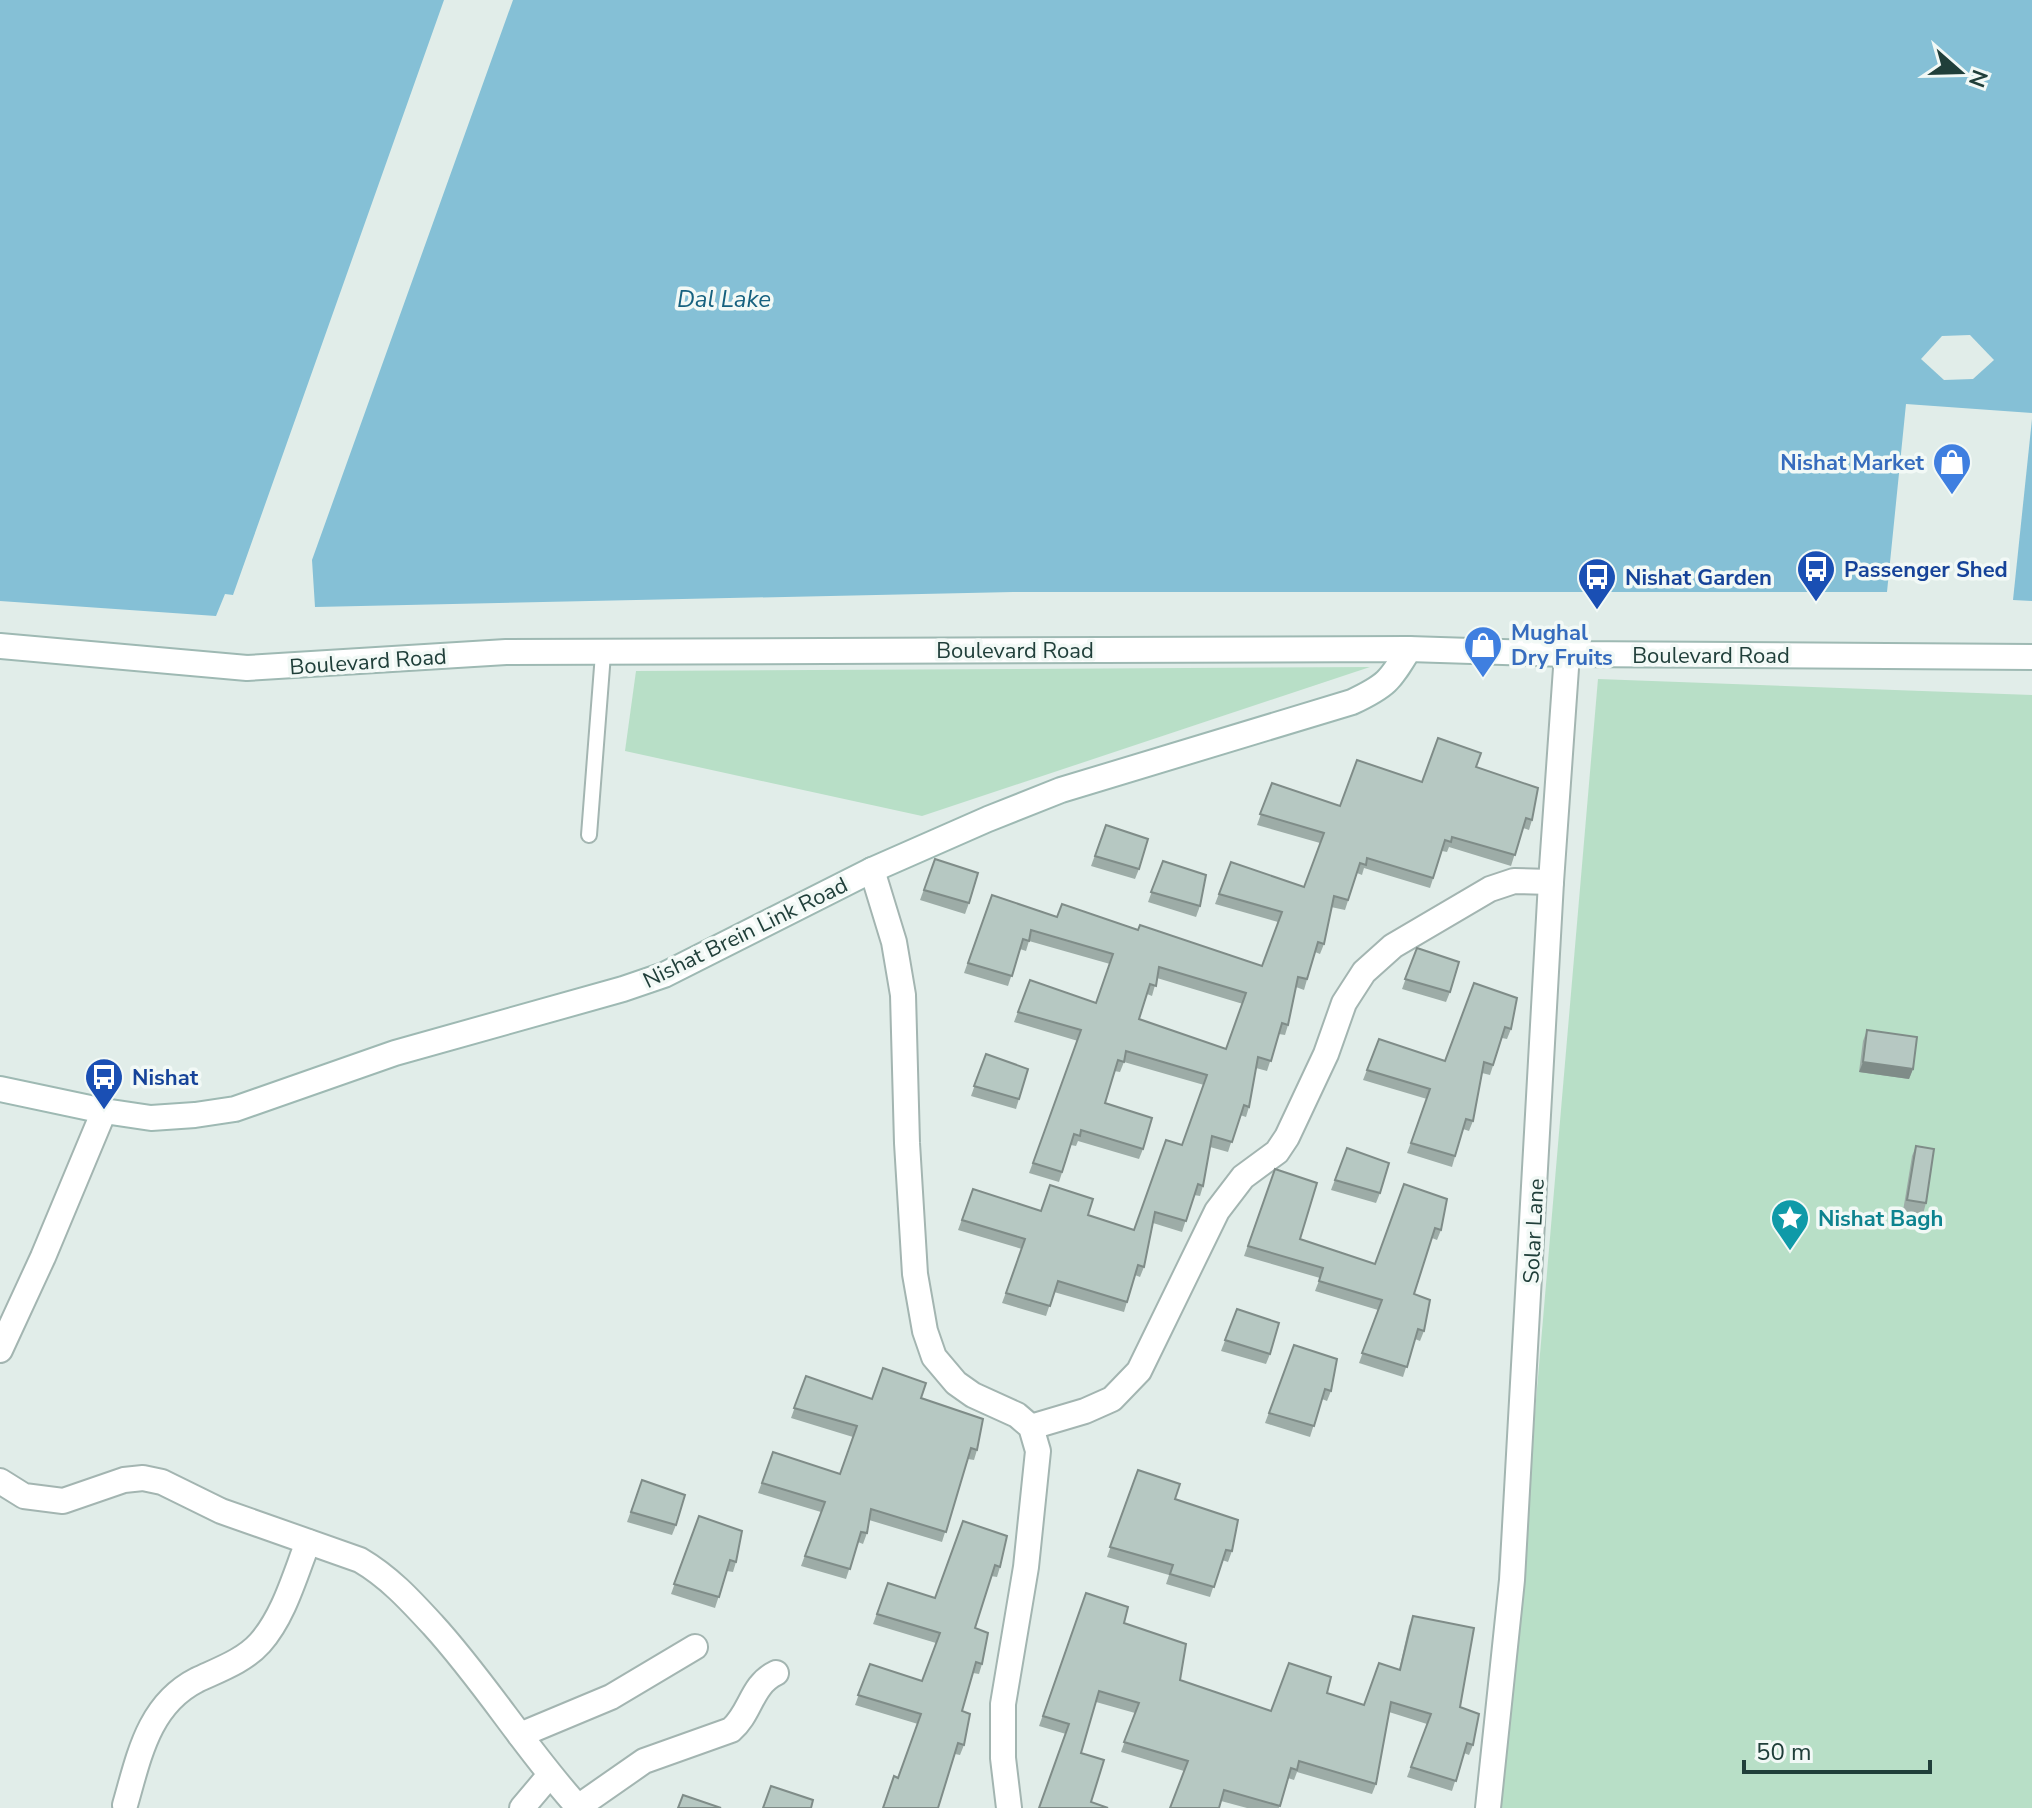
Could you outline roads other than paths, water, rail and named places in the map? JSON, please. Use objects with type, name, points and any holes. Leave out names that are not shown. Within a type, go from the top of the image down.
[{"type":"street","name":"Boulevard Road","points":[[0,646],[247,668],[506,652],[1409,649],[1567,654],[2032,657]]},
{"type":"street","name":"Nishat Brein Link Road","points":[[0,1089],[151,1118],[235,1109],[395,1053],[623,989],[664,975],[941,837],[1061,790],[1352,702],[1391,680],[1409,649]]},
{"type":"street","name":"Solar Lane","points":[[1488,1808],[1512,1580],[1551,882],[1567,654]]},
{"type":"street","points":[[872,870],[894,942],[903,995],[909,1186],[915,1274],[925,1331],[934,1357],[956,1383],[973,1395],[1017,1415],[1031,1427],[1038,1451],[1026,1567],[1003,1704],[1001,1731],[1009,1808]]},
{"type":"street","points":[[1031,1427],[1085,1411],[1112,1399],[1139,1371],[1217,1211],[1243,1177],[1277,1152],[1287,1137],[1326,1054],[1344,1003],[1364,972],[1393,946],[1490,889],[1514,881],[1551,882]]},
{"type":"street","points":[[0,1350],[104,1111]]},
{"type":"street","points":[[0,1481],[24,1496],[63,1501],[124,1480],[143,1478],[162,1482],[221,1511],[360,1560],[399,1588],[475,1673],[549,1776],[578,1807],[644,1761],[731,1730],[761,1682],[776,1673]]},
{"type":"street","points":[[125,1805],[146,1736],[158,1713],[175,1694],[194,1681],[243,1657],[258,1646],[281,1608],[308,1542]]},
{"type":"street","points":[[520,1735],[611,1697],[695,1647]]},
{"type":"street","points":[[522,1808],[549,1776]]},
{"type":"lane","points":[[589,835],[603,654]]},
{"type":"water","points":[[0,0],[444,0],[233,595],[225,594],[216,616],[0,601]]},
{"type":"water","name":"Dal Lake","points":[[513,0],[2032,0],[2032,413],[1906,404],[1887,592],[1013,592],[315,607],[312,560]]},
{"type":"water","points":[[2032,419],[2032,601],[2013,600]]},
{"type":"place","name":"Nishat Market","points":[[1952,496]]},
{"type":"place","name":"Passenger Shed","points":[[1816,603]]},
{"type":"place","name":"Nishat Garden","points":[[1597,611]]},
{"type":"place","name":"Mughal Dry Fruits","points":[[1483,679]]},
{"type":"place","name":"Nishat","points":[[104,1111]]},
{"type":"place","name":"Nishat Bagh","points":[[1790,1252]]}]
